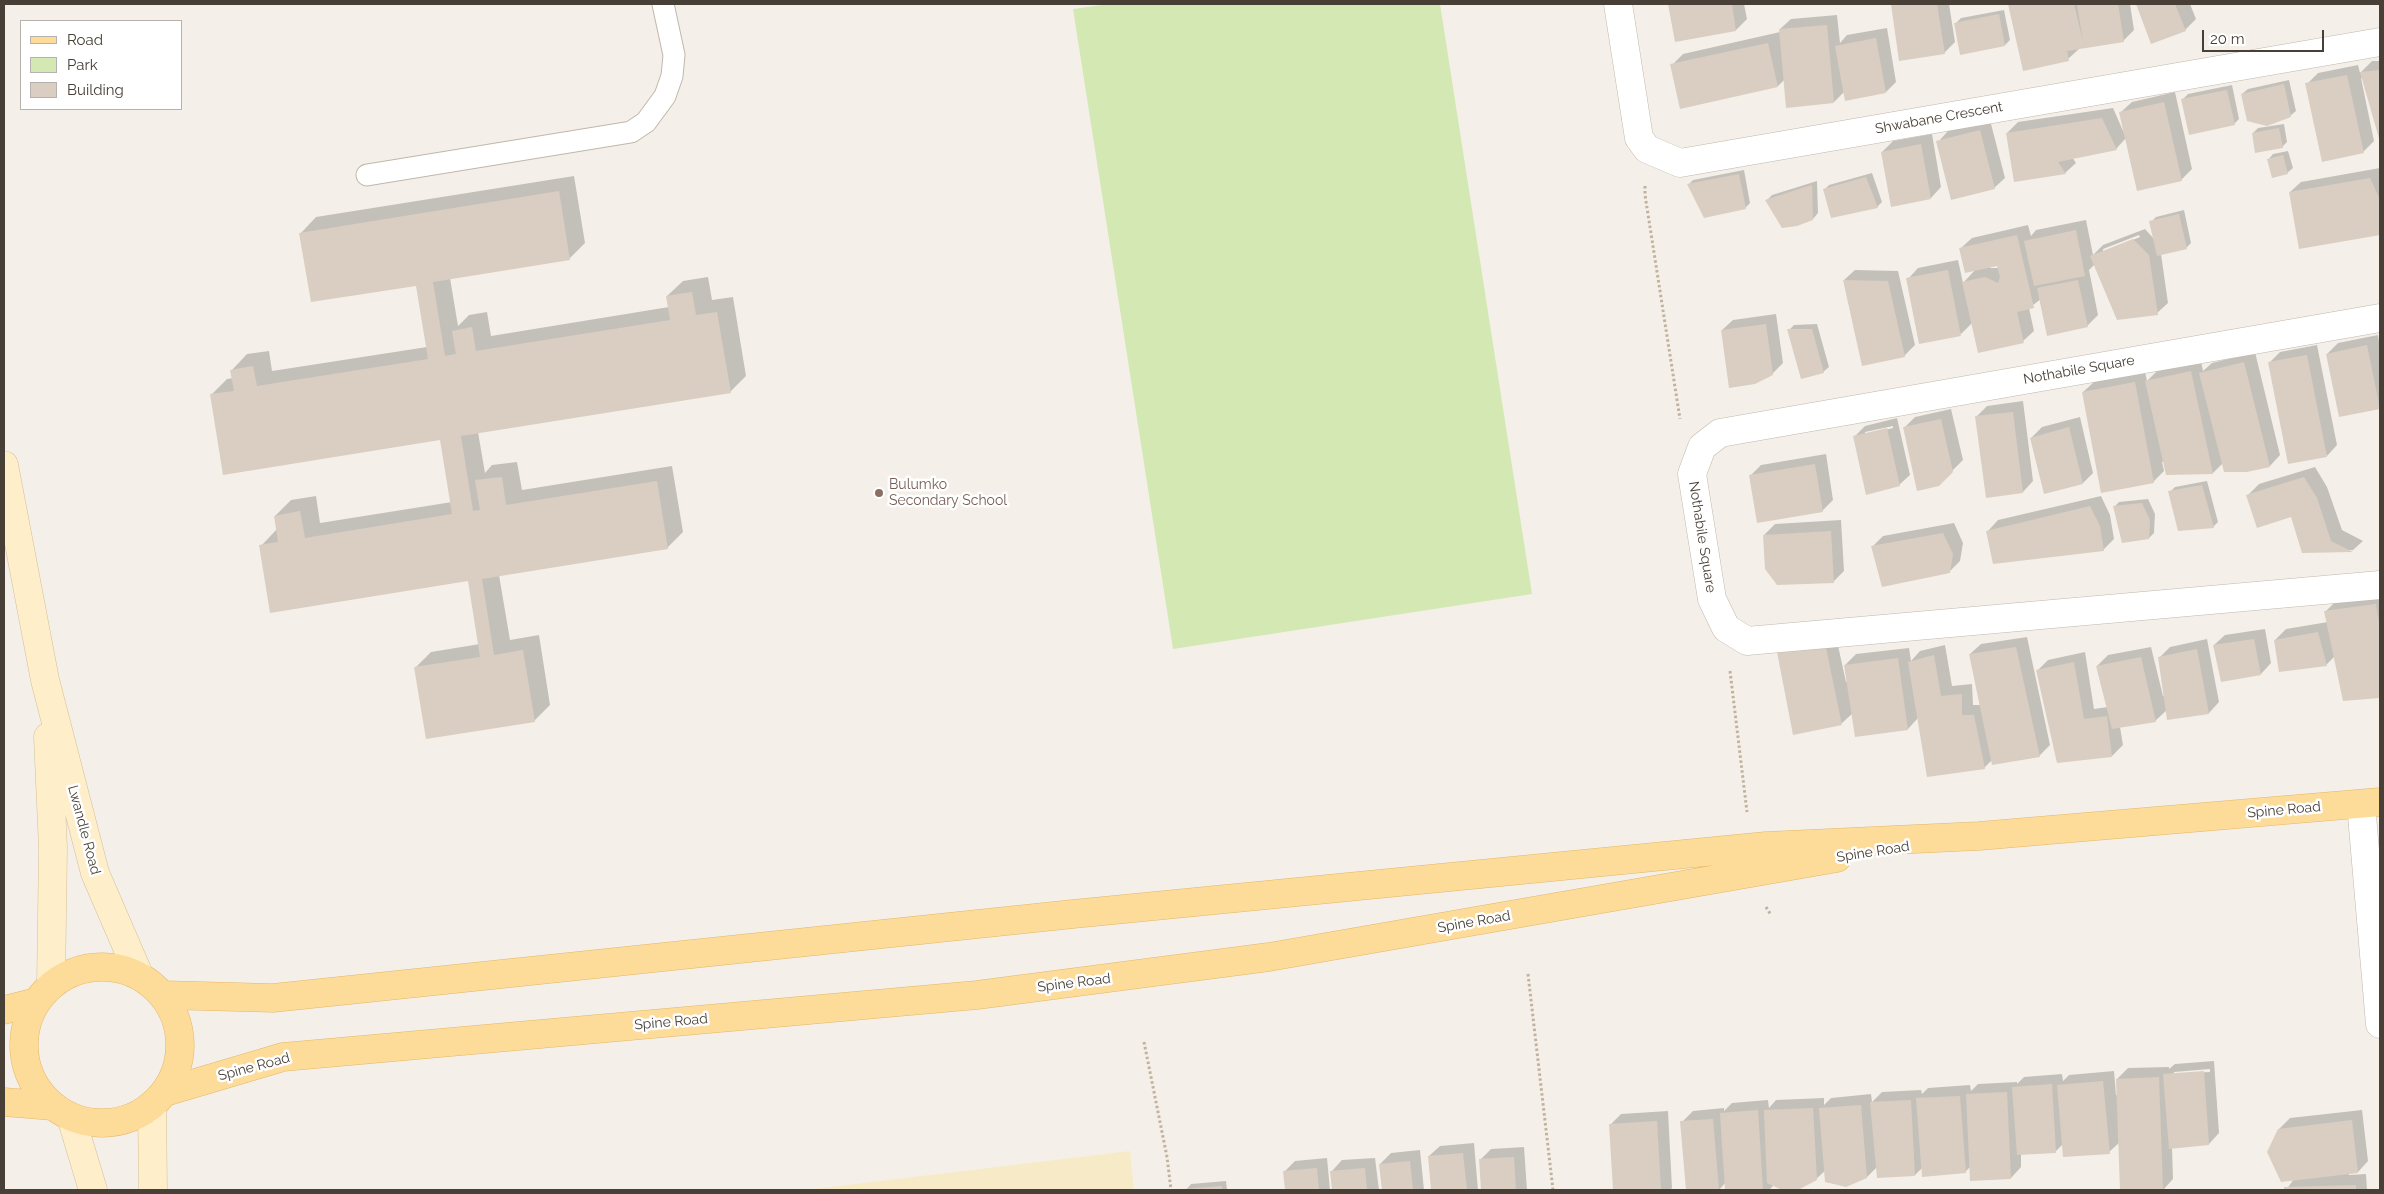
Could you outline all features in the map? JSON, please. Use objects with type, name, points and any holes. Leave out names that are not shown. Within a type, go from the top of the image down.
[{"type":"main road","name":"Spine Road","points":[[164,995],[272,998],[1064,915],[1741,848],[1979,836],[2371,803]]},
{"type":"main road","name":"Spine Road","points":[[4,1102],[62,1112],[92,1122],[114,1122],[134,1117],[159,1099],[283,1057],[977,995],[1268,957],[1512,916],[1753,871],[1979,836]]},
{"type":"main road","points":[[4,1010],[44,994],[71,973],[93,967],[125,969],[139,975],[164,995],[179,1024],[181,1042],[175,1076],[159,1099]]},
{"type":"main road","points":[[44,994],[27,1023],[23,1040],[25,1057],[29,1074],[38,1090],[62,1112]]},
{"type":"street","points":[[1618,4],[1639,138],[1648,150]]},
{"type":"street","name":"Shwabane Crescent","points":[[1648,150],[1680,163],[2380,42]]},
{"type":"street","name":"Nothabile Square","points":[[1726,628],[1712,599],[1692,474],[1702,447],[1720,433],[2380,318]]},
{"type":"street","name":"Lwandle Road","points":[[4,465],[45,680],[95,873],[139,975]]},
{"type":"street","points":[[1726,628],[1747,641],[2380,585]]},
{"type":"street","name":"Lwandle Road","points":[[44,994],[53,848],[45,680]]},
{"type":"street","points":[[2371,803],[2380,1024]]},
{"type":"street","points":[[153,1190],[159,1099]]},
{"type":"street","points":[[62,1112],[93,1190]]},
{"type":"lane","points":[[367,175],[631,132],[646,122],[665,96],[672,76],[674,55],[663,4]]},
{"type":"path","points":[[1648,150],[1645,195],[1680,420],[1702,447]]},
{"type":"path","points":[[1726,628],[1747,814]]},
{"type":"path","points":[[1528,974],[1553,1190]]},
{"type":"path","points":[[1144,1042],[1167,1157],[1171,1190]]},
{"type":"green space","points":[[1109,4],[1440,4],[1532,594],[1173,649],[1073,9]]},
{"type":"sand","points":[[1130,1151],[1134,1190],[805,1190]]},
{"type":"building","points":[[1668,4],[1732,4],[1736,31],[1675,42]]},
{"type":"building","points":[[1891,4],[1937,4],[1945,54],[1899,61]]},
{"type":"building","points":[[2008,4],[2074,4],[2083,42],[2077,4],[2118,4],[2124,42],[2067,51],[2069,61],[2023,71]]},
{"type":"building","points":[[2136,4],[2175,4],[2186,31],[2151,44]]},
{"type":"building","points":[[1999,14],[2005,46],[1960,55],[1954,23]]},
{"type":"building","points":[[1827,25],[1834,103],[1786,108],[1779,29]]},
{"type":"building","points":[[1876,38],[1886,93],[1845,101],[1835,46]]},
{"type":"building","points":[[1768,43],[1778,87],[1680,109],[1670,64]]},
{"type":"building","points":[[2380,70],[2380,142],[2360,72]]},
{"type":"building","points":[[2347,75],[2364,153],[2322,162],[2305,83]]},
{"type":"building","points":[[2284,84],[2291,117],[2267,126],[2247,121],[2241,94]]},
{"type":"building","points":[[2227,90],[2235,125],[2189,135],[2181,99]]},
{"type":"building","points":[[2164,102],[2182,181],[2137,191],[2119,112]]},
{"type":"building","points":[[2102,118],[2117,150],[2058,162],[2066,174],[2014,182],[2006,133]]},
{"type":"building","points":[[2279,128],[2283,148],[2255,153],[2252,133]]},
{"type":"building","points":[[1980,130],[1995,189],[1951,200],[1936,141]]},
{"type":"building","points":[[1921,144],[1931,199],[1891,207],[1881,152]]},
{"type":"building","points":[[2283,155],[2288,174],[2272,178],[2267,159]]},
{"type":"building","points":[[1739,174],[1746,209],[1704,218],[1687,184]]},
{"type":"building","points":[[1866,177],[1878,208],[1831,218],[1823,189]]},
{"type":"building","points":[[2370,178],[2380,200],[2380,235],[2299,249],[2289,192]]},
{"type":"building","points":[[1812,185],[1813,220],[1797,226],[1782,228],[1765,200]]},
{"type":"building","points":[[559,191],[570,260],[433,282],[445,356],[456,354],[452,331],[472,327],[476,351],[670,320],[666,296],[692,292],[696,315],[717,312],[731,393],[461,436],[473,511],[480,510],[475,480],[502,477],[506,505],[657,481],[668,549],[482,579],[494,655],[523,650],[535,722],[426,739],[414,667],[480,657],[468,581],[270,613],[259,545],[278,542],[274,516],[300,511],[305,538],[452,514],[440,440],[223,475],[210,394],[234,391],[230,370],[253,366],[257,386],[428,359],[416,286],[311,302],[299,233]]},
{"type":"building","points":[[2179,214],[2187,249],[2157,256],[2149,221]]},
{"type":"building","points":[[2076,230],[2085,276],[2034,286],[2024,241]]},
{"type":"building","points":[[2017,235],[2034,308],[2017,312],[2024,343],[1978,353],[1962,282],[1985,277],[1998,283],[2000,277],[1997,266],[1965,273],[1959,248]]},
{"type":"building","points":[[2133,239],[2149,255],[2158,315],[2117,320],[2090,256]]},
{"type":"building","points":[[1948,270],[1961,336],[1919,344],[1906,278]]},
{"type":"building","points":[[1843,280],[1888,281],[1905,357],[1862,366]]},
{"type":"building","points":[[2078,280],[2088,327],[2047,336],[2037,288]]},
{"type":"building","points":[[1766,324],[1773,375],[1755,384],[1729,388],[1721,330]]},
{"type":"building","points":[[1787,329],[1812,329],[1824,373],[1801,379]]},
{"type":"building","points":[[2367,345],[2380,409],[2339,417],[2326,354]]},
{"type":"building","points":[[2307,355],[2327,457],[2288,464],[2268,362]]},
{"type":"building","points":[[2244,362],[2270,467],[2247,472],[2224,472],[2199,373]]},
{"type":"building","points":[[2191,371],[2213,474],[2166,475],[2145,381]]},
{"type":"building","points":[[2135,382],[2154,483],[2101,493],[2082,392]]},
{"type":"building","points":[[2013,412],[2023,493],[1986,498],[1975,416]]},
{"type":"building","points":[[1941,419],[1953,472],[1939,486],[1917,491],[1903,427]]},
{"type":"building","points":[[2069,427],[2083,484],[2044,494],[2030,438]]},
{"type":"building","points":[[1887,428],[1900,486],[1866,495],[1853,436]]},
{"type":"building","points":[[1815,464],[1823,512],[1757,523],[1749,475]]},
{"type":"building","points":[[2304,477],[2317,498],[2331,541],[2353,552],[2302,553],[2291,517],[2257,528],[2246,495]]},
{"type":"building","points":[[2202,485],[2214,528],[2178,531],[2168,491]]},
{"type":"building","points":[[2142,503],[2150,520],[2149,539],[2122,543],[2113,506]]},
{"type":"building","points":[[2090,506],[2100,526],[2104,551],[1993,564],[1986,531]]},
{"type":"building","points":[[1831,531],[1834,583],[1777,585],[1765,569],[1763,535]]},
{"type":"building","points":[[1943,533],[1953,554],[1950,573],[1882,587],[1871,546]]},
{"type":"building","points":[[2376,604],[2380,629],[2380,698],[2343,701],[2324,611]]},
{"type":"building","points":[[2318,632],[2327,666],[2279,672],[2274,640]]},
{"type":"building","points":[[2254,639],[2261,675],[2221,682],[2213,645]]},
{"type":"building","points":[[1825,643],[1842,725],[1793,735],[1777,652]]},
{"type":"building","points":[[2016,647],[2040,757],[1992,765],[1969,654]]},
{"type":"building","points":[[2197,649],[2209,714],[2167,720],[2158,657]]},
{"type":"building","points":[[1934,655],[1941,696],[1962,694],[1962,715],[1974,715],[1985,769],[1927,777],[1908,662]]},
{"type":"building","points":[[2141,657],[2156,722],[2112,729],[2096,666]]},
{"type":"building","points":[[1898,658],[1908,730],[1855,737],[1844,665]]},
{"type":"building","points":[[2074,662],[2084,719],[2107,716],[2112,757],[2057,763],[2036,670]]},
{"type":"building","points":[[2204,1071],[2209,1145],[2169,1149],[2163,1074]]},
{"type":"building","points":[[2159,1077],[2163,1190],[2120,1190],[2116,1079]]},
{"type":"building","points":[[2103,1081],[2110,1154],[2063,1157],[2057,1085]]},
{"type":"building","points":[[2052,1084],[2056,1153],[2017,1155],[2012,1087]]},
{"type":"building","points":[[2007,1092],[2011,1179],[1970,1181],[1966,1094]]},
{"type":"building","points":[[1960,1096],[1966,1173],[1922,1177],[1916,1098]]},
{"type":"building","points":[[1911,1100],[1915,1176],[1877,1178],[1870,1102]]},
{"type":"building","points":[[1861,1105],[1867,1178],[1846,1187],[1825,1182],[1819,1108]]},
{"type":"building","points":[[1813,1108],[1817,1180],[1798,1190],[1782,1190],[1767,1183],[1764,1110]]},
{"type":"building","points":[[1758,1110],[1763,1190],[1725,1190],[1720,1113]]},
{"type":"building","points":[[1713,1119],[1719,1190],[1686,1190],[1680,1121]]},
{"type":"building","points":[[2352,1120],[2358,1173],[2281,1182],[2267,1152],[2278,1129]]},
{"type":"building","points":[[1657,1121],[1661,1190],[1613,1190],[1609,1124]]},
{"type":"building","points":[[1463,1153],[1467,1190],[1431,1190],[1428,1156]]},
{"type":"building","points":[[1514,1157],[1516,1190],[1481,1190],[1479,1159]]},
{"type":"building","points":[[1410,1161],[1413,1190],[1382,1190],[1379,1164]]},
{"type":"building","points":[[1317,1168],[1319,1190],[1285,1190],[1283,1171]]},
{"type":"building","points":[[1365,1168],[1367,1190],[1332,1190],[1330,1171]]},
{"type":"building","points":[[2356,1185],[2356,1190],[2284,1190],[2284,1187]]},
{"type":"building","points":[[1222,1186],[1222,1190],[1184,1190],[1184,1189]]},
{"type":"place","name":"Bulumko Secondary School","points":[[879,493]]}]
